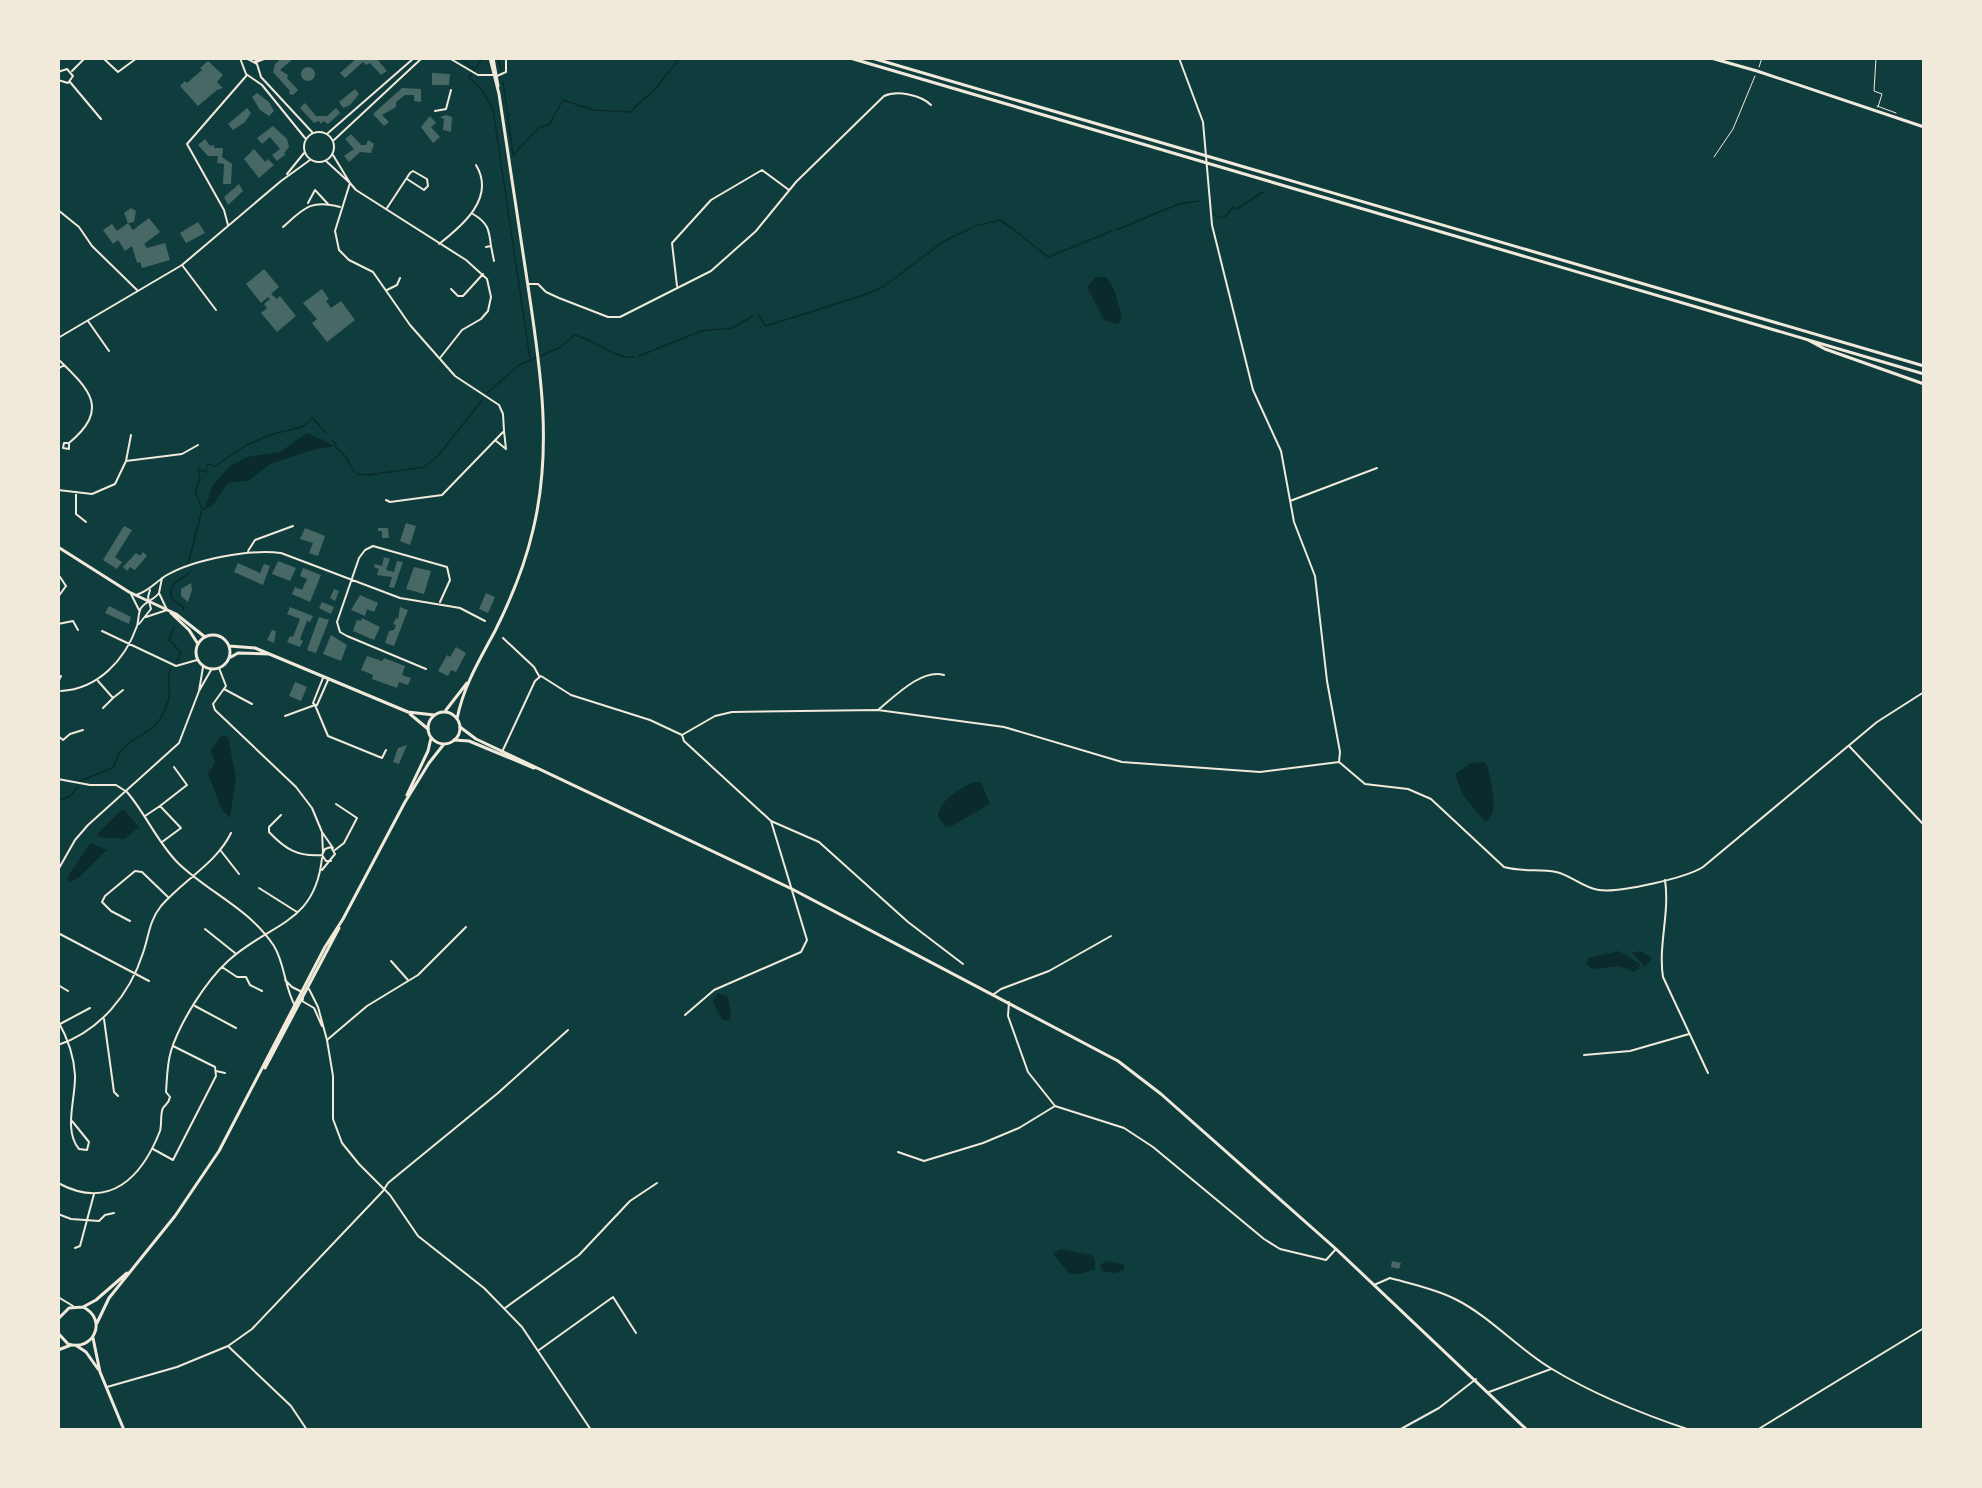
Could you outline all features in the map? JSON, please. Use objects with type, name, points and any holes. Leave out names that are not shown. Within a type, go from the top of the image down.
[{"type":"main road","points":[[253,61],[265,58]]},
{"type":"main road","points":[[58,547],[129,591],[167,610],[205,637],[220,637],[229,646],[255,648],[408,712],[434,715],[453,704],[470,678],[518,580],[537,512],[544,444],[539,360],[492,58]]},
{"type":"main road","points":[[850,58],[1923,374]]},
{"type":"main road","points":[[872,58],[1923,366]]},
{"type":"main road","points":[[1711,58],[1757,71],[1923,127]]},
{"type":"main road","points":[[1807,339],[1825,349],[1923,384]]},
{"type":"main road","points":[[167,610],[189,630],[198,644],[197,660],[203,667],[211,670],[219,668],[229,658],[238,654],[270,654]]},
{"type":"main road","points":[[198,644],[205,637]]},
{"type":"main road","points":[[229,646],[229,658]]},
{"type":"main road","points":[[470,678],[457,718],[460,727],[471,736],[502,753]]},
{"type":"main road","points":[[444,711],[457,718]]},
{"type":"main road","points":[[405,802],[426,756],[431,738],[428,729],[408,712]]},
{"type":"main road","points":[[428,729],[434,715]]},
{"type":"main road","points":[[454,740],[460,727]]},
{"type":"main road","points":[[431,738],[444,744]]},
{"type":"main road","points":[[124,1430],[100,1372],[93,1338],[104,1307],[201,1178],[286,1032],[405,802],[432,757],[444,744],[454,740],[469,741],[541,770],[792,889],[1096,1047],[1138,1075],[1336,1249],[1373,1286],[1476,1379],[1527,1430]]},
{"type":"main road","points":[[260,1077],[302,992],[343,919]]},
{"type":"main road","points":[[83,1307],[96,1300],[133,1268]]},
{"type":"main road","points":[[59,1317],[73,1306],[83,1307],[93,1315],[97,1323]]},
{"type":"main road","points":[[58,1333],[71,1345]]},
{"type":"main road","points":[[77,1346],[93,1338]]},
{"type":"main road","points":[[58,1350],[71,1345],[77,1346],[86,1352],[100,1372]]},
{"type":"street","points":[[71,71],[86,58]]},
{"type":"street","points":[[103,58],[118,72],[137,58]]},
{"type":"street","points":[[240,58],[247,75]]},
{"type":"street","points":[[246,58],[253,61],[283,103],[312,132],[328,134],[334,140]]},
{"type":"street","points":[[328,134],[414,58]]},
{"type":"street","points":[[449,58],[476,74],[496,76],[506,72],[506,58]]},
{"type":"street","points":[[1179,58],[1200,110],[1206,144],[1212,225],[1253,390],[1284,459],[1294,522],[1315,576],[1327,681],[1340,752],[1339,762]]},
{"type":"street","points":[[350,183],[333,155],[334,140],[422,60]]},
{"type":"street","points":[[244,66],[253,61]]},
{"type":"street","points":[[59,70],[71,71]]},
{"type":"street","points":[[70,82],[73,76],[71,71]]},
{"type":"street","points":[[252,76],[258,71]]},
{"type":"street","points":[[247,75],[252,76],[262,85],[305,138],[304,153],[281,181]]},
{"type":"street","points":[[228,227],[228,219],[224,210],[187,144],[247,75]]},
{"type":"street","points":[[59,81],[70,82],[101,119]]},
{"type":"street","points":[[435,111],[446,109],[450,90]]},
{"type":"street","points":[[528,284],[538,284],[546,292],[608,317],[620,317],[711,271],[733,253],[770,216],[789,190],[884,96],[895,94],[909,96],[925,100],[931,105]]},
{"type":"street","points":[[305,138],[312,132]]},
{"type":"street","points":[[304,153],[310,160]]},
{"type":"street","points":[[326,161],[333,155]]},
{"type":"street","points":[[58,338],[182,265],[281,181],[310,160],[326,161],[356,190],[387,208],[483,274],[490,288],[489,310],[481,320],[462,330],[440,358]]},
{"type":"street","points":[[439,244],[473,214],[481,184],[476,165]]},
{"type":"street","points":[[677,287],[672,243],[711,200],[762,170],[789,190]]},
{"type":"street","points":[[387,208],[410,173],[415,171],[427,179],[428,186],[424,190],[407,179]]},
{"type":"street","points":[[350,183],[340,207],[335,231],[339,250],[349,260],[373,272],[410,325],[463,383],[499,405],[503,414],[506,449],[495,440]]},
{"type":"street","points":[[283,226],[307,205],[315,190],[328,204]]},
{"type":"street","points":[[307,205],[328,204],[340,207]]},
{"type":"street","points":[[58,210],[79,226],[92,246],[138,291]]},
{"type":"street","points":[[473,214],[487,224],[494,261]]},
{"type":"street","points":[[486,247],[492,246]]},
{"type":"street","points":[[182,265],[216,310]]},
{"type":"street","points":[[451,289],[458,296],[463,296],[483,274]]},
{"type":"street","points":[[387,291],[398,285],[400,278]]},
{"type":"street","points":[[88,321],[108,351]]},
{"type":"street","points":[[58,359],[89,397],[93,408],[89,424],[69,443]]},
{"type":"street","points":[[58,369],[64,365]]},
{"type":"street","points":[[386,500],[390,502],[442,495],[504,431]]},
{"type":"street","points":[[58,490],[92,494],[115,484],[126,461],[131,435]]},
{"type":"street","points":[[126,461],[182,454],[198,445]]},
{"type":"street","points":[[1290,502],[1377,468]]},
{"type":"street","points":[[76,492],[76,513],[86,522]]},
{"type":"street","points":[[248,551],[255,540],[293,526]]},
{"type":"street","points":[[426,669],[340,632],[337,622],[351,579],[365,550],[380,547],[447,567],[450,580],[440,603]]},
{"type":"street","points":[[136,595],[150,590],[162,578],[184,568],[248,551],[281,553],[400,598],[440,603],[467,610],[485,621]]},
{"type":"street","points":[[58,574],[66,586],[58,597]]},
{"type":"street","points":[[146,617],[167,610],[159,593],[162,578]]},
{"type":"street","points":[[137,625],[151,609],[150,590]]},
{"type":"street","points":[[129,591],[140,611]]},
{"type":"street","points":[[59,691],[82,688],[98,681],[108,672],[128,644],[137,625],[140,611],[159,593]]},
{"type":"street","points":[[58,624],[73,621],[78,630]]},
{"type":"street","points":[[102,631],[176,666],[197,660]]},
{"type":"street","points":[[503,638],[534,668],[538,676],[571,695],[651,720],[681,735],[684,741],[771,821],[819,842],[908,922],[963,964]]},
{"type":"street","points":[[199,691],[203,667]]},
{"type":"street","points":[[219,668],[226,683],[213,704],[215,710],[296,787],[312,808],[322,832],[334,849]]},
{"type":"street","points":[[58,870],[81,834],[124,790],[179,743],[199,691],[211,670]]},
{"type":"street","points":[[878,710],[921,679],[935,673],[944,675]]},
{"type":"street","points":[[58,682],[61,676]]},
{"type":"street","points":[[502,753],[538,676]]},
{"type":"street","points":[[323,678],[313,703],[328,736],[382,758],[386,750]]},
{"type":"street","points":[[285,716],[317,705],[328,680]]},
{"type":"street","points":[[98,681],[113,698]]},
{"type":"street","points":[[224,689],[252,704]]},
{"type":"street","points":[[103,708],[123,690]]},
{"type":"street","points":[[681,735],[715,716],[732,712],[878,710],[1004,727],[1122,762],[1260,772],[1339,762],[1365,784],[1408,789],[1431,799],[1504,867],[1517,871],[1554,872],[1599,891],[1665,880],[1703,867],[1848,745],[1886,715],[1923,692]]},
{"type":"street","points":[[58,736],[63,741],[70,734],[83,729]]},
{"type":"street","points":[[1848,745],[1923,825]]},
{"type":"street","points":[[146,816],[187,785],[174,767]]},
{"type":"street","points":[[58,779],[82,784],[116,785],[124,790],[146,816],[179,864],[242,910],[265,935],[280,959],[295,1006]]},
{"type":"street","points":[[322,870],[331,861],[334,849],[344,843],[357,818],[336,804]]},
{"type":"street","points":[[160,806],[181,828],[162,842]]},
{"type":"street","points":[[281,815],[269,827],[269,832],[282,846],[299,855],[323,855],[331,861]]},
{"type":"street","points":[[685,1015],[714,990],[801,952],[805,948],[807,940],[771,821]]},
{"type":"street","points":[[58,1183],[71,1189],[94,1194],[113,1190],[125,1184],[137,1173],[153,1149],[162,1124],[164,1108],[170,1101],[166,1092],[173,1046],[195,1006],[222,967],[236,954],[298,913],[309,902],[322,870],[322,832]]},
{"type":"street","points":[[58,1045],[67,1042],[104,1018],[120,999],[143,953],[148,930],[154,917],[193,874],[221,851],[231,833]]},
{"type":"street","points":[[323,855],[328,847],[334,849]]},
{"type":"street","points":[[221,851],[239,874]]},
{"type":"street","points":[[130,921],[111,911],[102,902],[105,896],[135,871],[142,872],[169,898]]},
{"type":"street","points":[[1665,880],[1667,912],[1662,972],[1708,1073]]},
{"type":"street","points":[[259,888],[298,913]]},
{"type":"street","points":[[327,1040],[367,1006],[418,975],[466,927]]},
{"type":"street","points":[[205,929],[236,954]]},
{"type":"street","points":[[58,933],[149,981]]},
{"type":"street","points":[[994,994],[1001,989],[1049,971],[1111,936]]},
{"type":"street","points":[[322,954],[302,1002],[314,1008],[325,1034]]},
{"type":"street","points":[[391,962],[408,980]]},
{"type":"street","points":[[222,967],[237,977],[246,977],[250,985],[262,991]]},
{"type":"street","points":[[284,977],[292,987],[302,992],[286,1032]]},
{"type":"street","points":[[58,985],[68,991]]},
{"type":"street","points":[[309,989],[318,1007],[327,1040],[333,1076],[332,1113],[337,1133],[355,1160],[384,1188],[418,1236],[505,1308],[539,1350],[591,1430]]},
{"type":"street","points":[[1009,1002],[1008,1016],[1028,1072],[1055,1106],[1124,1128],[1153,1147],[1264,1239],[1280,1249],[1326,1260],[1336,1249]]},
{"type":"street","points":[[195,1006],[236,1028]]},
{"type":"street","points":[[72,1121],[89,1142],[87,1150],[83,1151],[75,1145],[72,1121],[75,1072],[59,1022],[90,1008]]},
{"type":"street","points":[[104,1018],[114,1092],[118,1096]]},
{"type":"street","points":[[106,1387],[154,1376],[228,1346],[263,1318],[384,1188],[568,1030]]},
{"type":"street","points":[[1584,1054],[1630,1051],[1689,1034]]},
{"type":"street","points":[[173,1046],[214,1067],[216,1071],[225,1073]]},
{"type":"street","points":[[153,1149],[173,1160],[216,1071]]},
{"type":"street","points":[[898,1152],[924,1161],[983,1143],[1030,1123],[1055,1106]]},
{"type":"street","points":[[505,1308],[579,1255],[630,1201],[657,1183]]},
{"type":"street","points":[[75,1248],[80,1246],[94,1194]]},
{"type":"street","points":[[58,1214],[88,1221],[99,1221],[105,1215],[114,1213]]},
{"type":"street","points":[[1373,1286],[1383,1279],[1390,1278],[1454,1298],[1551,1369],[1632,1409],[1690,1430]]},
{"type":"street","points":[[58,1297],[73,1306]]},
{"type":"street","points":[[539,1350],[613,1298],[636,1333]]},
{"type":"street","points":[[1757,1430],[1923,1328]]},
{"type":"street","points":[[228,1346],[291,1406],[307,1430]]},
{"type":"street","points":[[1489,1392],[1551,1369]]},
{"type":"street","points":[[1399,1430],[1439,1408],[1476,1379]]},
{"type":"path","points":[[1714,158],[1733,129],[1762,58]]},
{"type":"path","points":[[1876,58],[1874,91],[1882,94],[1877,111]]},
{"type":"water","points":[[1096,277],[1106,277],[1114,289],[1122,317],[1116,324],[1104,320],[1087,287]]},
{"type":"water","points":[[307,433],[335,446],[315,449],[270,464],[248,481],[230,482],[213,505],[205,509],[212,486],[230,466],[247,457],[280,452]]},
{"type":"water","points":[[222,735],[228,737],[236,778],[230,818],[222,810],[208,774],[215,763],[211,750]]},
{"type":"water","points":[[1485,762],[1491,781],[1494,805],[1490,818],[1485,822],[1463,795],[1455,774],[1471,763]]},
{"type":"water","points":[[973,782],[981,782],[990,804],[950,827],[945,826],[938,816],[942,805],[951,796]]},
{"type":"water","points":[[123,809],[139,827],[125,839],[99,837],[97,834]]},
{"type":"water","points":[[90,843],[107,850],[79,877],[70,882],[67,878]]},
{"type":"water","points":[[1619,951],[1640,964],[1639,968],[1634,972],[1620,966],[1592,969],[1587,965],[1588,958]]},
{"type":"water","points":[[1640,951],[1652,958],[1645,967],[1632,953]]},
{"type":"water","points":[[718,993],[728,997],[731,1014],[729,1021],[722,1019],[713,1002]]},
{"type":"water","points":[[1060,1249],[1091,1255],[1095,1259],[1095,1269],[1079,1274],[1069,1273],[1053,1254]]},
{"type":"water","points":[[1106,1261],[1124,1264],[1124,1269],[1115,1273],[1102,1271],[1100,1265]]},
{"type":"building","points":[[282,58],[293,59],[280,70],[288,75],[287,78],[298,90],[293,95],[289,94],[290,91],[273,72],[275,64]]},
{"type":"building","points":[[357,58],[376,58],[387,71],[381,75],[370,63],[366,65],[363,62],[345,78],[340,73]]},
{"type":"building","points":[[208,61],[223,75],[217,82],[223,88],[217,90],[198,106],[180,86],[202,70],[200,68]]},
{"type":"building","points":[[308,67],[313,69],[315,74],[313,79],[308,81],[303,79],[301,74],[303,69]]},
{"type":"building","points":[[432,73],[450,74],[449,85],[432,85]]},
{"type":"building","points":[[402,88],[421,89],[421,102],[414,101],[414,95],[405,95],[396,102],[396,107],[382,115],[389,122],[384,126],[373,114]]},
{"type":"building","points":[[355,89],[359,94],[350,105],[343,108],[339,102]]},
{"type":"building","points":[[257,93],[269,102],[274,111],[269,116],[260,110],[252,97]]},
{"type":"building","points":[[305,103],[316,116],[327,116],[336,108],[340,113],[328,124],[323,121],[321,124],[319,121],[314,123],[300,108]]},
{"type":"building","points":[[247,108],[251,113],[245,122],[233,130],[228,124]]},
{"type":"building","points":[[446,115],[452,117],[451,132],[443,130],[444,119],[440,117]]},
{"type":"building","points":[[430,116],[436,123],[431,127],[440,137],[433,143],[421,127]]},
{"type":"building","points":[[273,126],[287,139],[289,147],[284,153],[286,154],[277,161],[272,155],[280,149],[270,137],[262,144],[257,138]]},
{"type":"building","points":[[351,134],[361,145],[366,145],[368,140],[374,144],[371,153],[360,152],[349,162],[344,156],[354,149],[345,139]]},
{"type":"building","points":[[205,139],[210,146],[214,145],[214,148],[223,148],[222,157],[232,164],[231,184],[223,184],[224,164],[217,163],[218,156],[208,156],[198,145]]},
{"type":"building","points":[[254,149],[265,162],[268,159],[274,165],[259,178],[244,159]]},
{"type":"building","points":[[239,184],[243,191],[228,205],[224,197]]},
{"type":"building","points":[[131,208],[136,211],[134,222],[128,223],[124,213]]},
{"type":"building","points":[[149,218],[160,232],[144,244],[147,248],[165,243],[170,260],[142,268],[140,262],[137,263],[132,246],[125,251],[118,240],[113,244],[103,230],[112,224],[117,231],[128,223],[133,230]]},
{"type":"building","points":[[198,222],[205,233],[186,243],[180,233]]},
{"type":"building","points":[[264,269],[279,287],[271,294],[277,299],[280,296],[296,316],[277,332],[261,313],[267,308],[264,304],[270,299],[268,297],[261,303],[246,284]]},
{"type":"building","points":[[322,289],[329,299],[326,301],[331,308],[341,301],[355,320],[327,342],[312,323],[317,319],[303,303]]},
{"type":"building","points":[[406,523],[416,526],[410,545],[400,541]]},
{"type":"building","points":[[124,526],[132,530],[115,557],[122,562],[117,569],[103,560]]},
{"type":"building","points":[[305,528],[325,536],[318,556],[309,553],[313,543],[300,539]]},
{"type":"building","points":[[378,528],[388,528],[389,538],[382,538],[382,531],[378,531]]},
{"type":"building","points":[[143,552],[147,556],[135,570],[130,567],[127,571],[123,567],[136,553],[140,556]]},
{"type":"building","points":[[384,557],[390,559],[386,570],[394,572],[397,561],[403,562],[394,588],[389,587],[392,577],[377,575],[379,569],[374,567],[375,564],[382,566]]},
{"type":"building","points":[[278,561],[296,568],[290,581],[272,574]]},
{"type":"building","points":[[238,563],[260,573],[264,564],[270,566],[263,585],[234,572]]},
{"type":"building","points":[[414,567],[431,571],[424,594],[406,589]]},
{"type":"building","points":[[303,568],[321,575],[310,602],[292,594],[295,587],[302,590],[307,579],[300,576]]},
{"type":"building","points":[[191,583],[192,590],[188,602],[181,596],[181,589]]},
{"type":"building","points":[[334,589],[339,591],[335,601],[330,598]]},
{"type":"building","points":[[486,593],[495,597],[488,613],[479,609]]},
{"type":"building","points":[[360,595],[378,603],[374,612],[367,609],[365,616],[351,610]]},
{"type":"building","points":[[322,602],[334,607],[331,614],[319,608]]},
{"type":"building","points":[[109,606],[131,617],[129,624],[105,613]]},
{"type":"building","points":[[290,607],[313,616],[310,622],[307,621],[300,639],[303,641],[300,647],[287,642],[290,636],[293,637],[300,619],[287,614]]},
{"type":"building","points":[[400,607],[408,610],[394,646],[385,643],[389,631],[394,630],[396,625],[393,624],[396,618],[398,619]]},
{"type":"building","points":[[319,617],[329,620],[316,653],[307,650]]},
{"type":"building","points":[[362,618],[380,627],[374,640],[353,631],[357,620],[361,621]]},
{"type":"building","points":[[272,630],[276,631],[274,643],[267,640]]},
{"type":"building","points":[[331,635],[347,645],[341,661],[323,654]]},
{"type":"building","points":[[456,647],[466,653],[456,672],[451,670],[448,676],[438,671],[447,655],[450,657]]},
{"type":"building","points":[[367,656],[382,661],[384,658],[405,666],[402,675],[411,678],[408,685],[399,682],[397,688],[372,679],[373,675],[361,670]]},
{"type":"building","points":[[295,682],[307,687],[301,701],[289,696]]},
{"type":"building","points":[[407,745],[399,764],[393,762],[398,748]]},
{"type":"building","points":[[1392,1261],[1401,1263],[1399,1269],[1391,1267]]},
{"type":"waterway","points":[[459,58],[473,68]]},
{"type":"waterway","points":[[498,58],[501,70]]},
{"type":"waterway","points":[[513,155],[539,127],[549,125],[563,100],[593,110],[630,112],[657,87],[680,58]]},
{"type":"waterway","points":[[482,59],[469,77],[482,90],[493,109],[530,359]]},
{"type":"waterway","points":[[503,82],[513,154]]},
{"type":"waterway","points":[[1213,214],[1219,218],[1226,216],[1233,207],[1237,209],[1263,192]]},
{"type":"waterway","points":[[1116,230],[1179,204],[1199,201]]},
{"type":"waterway","points":[[975,226],[1000,220],[1048,257],[1112,231]]},
{"type":"waterway","points":[[758,315],[766,326],[867,294],[883,287],[944,241],[972,228]]},
{"type":"waterway","points":[[639,356],[701,331],[732,328],[753,316]]},
{"type":"waterway","points":[[487,393],[519,365],[559,348],[575,335],[620,356],[634,357]]},
{"type":"waterway","points":[[358,474],[368,475],[424,467],[438,456],[482,400]]},
{"type":"waterway","points":[[202,509],[195,491],[200,479],[198,469],[206,472],[207,464],[215,466],[245,446],[269,435],[302,427],[313,418],[326,433]]},
{"type":"waterway","points":[[332,440],[336,444]]},
{"type":"waterway","points":[[334,445],[346,457],[354,472]]},
{"type":"waterway","points":[[188,564],[202,510],[206,507]]},
{"type":"waterway","points":[[183,610],[183,607],[172,599],[171,588],[190,572]]},
{"type":"waterway","points":[[174,627],[169,640],[181,652],[177,661]]},
{"type":"waterway","points":[[80,781],[112,768],[127,745],[158,721],[164,713],[169,698],[170,669]]},
{"type":"waterway","points":[[58,801],[70,796],[78,787]]}]
